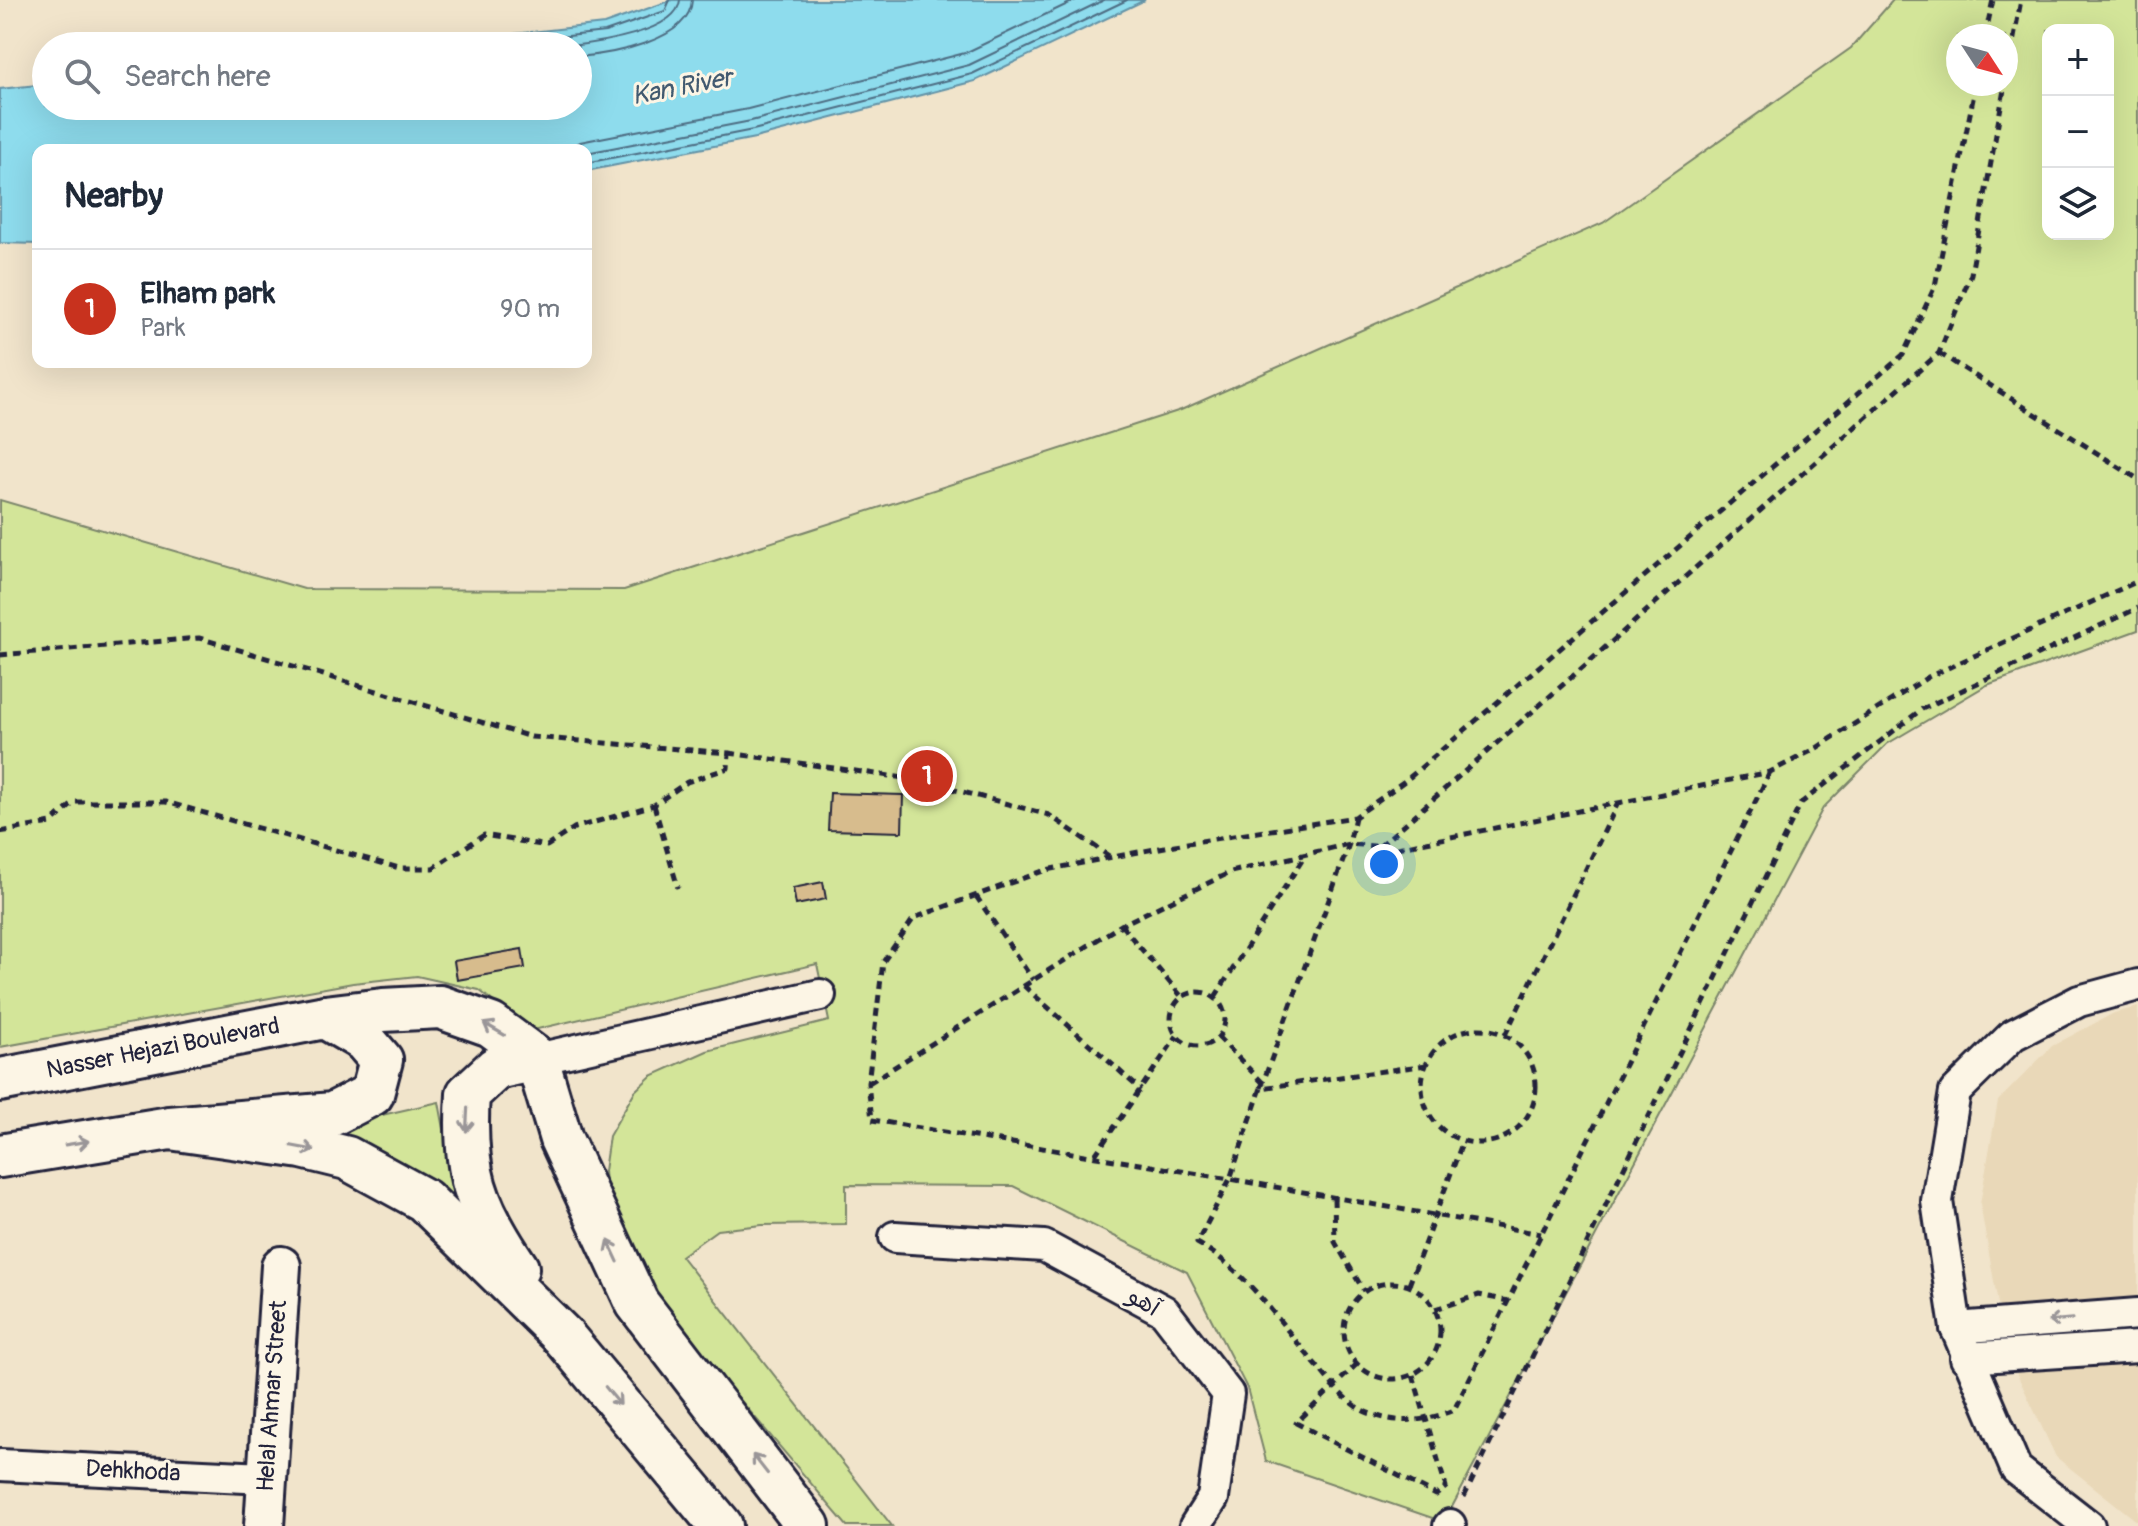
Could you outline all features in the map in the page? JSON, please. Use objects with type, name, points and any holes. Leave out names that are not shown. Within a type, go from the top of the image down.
[{"type":"main road","name":"Nasser Hejazi Boulevard","points":[[0,1080],[325,1017],[440,1007],[491,1025],[537,1059]]},
{"type":"main road","points":[[0,1156],[170,1128],[333,1114],[372,1094],[381,1060],[364,1040],[325,1017]]},
{"type":"main road","points":[[721,1526],[563,1336],[487,1223],[473,1189],[466,1131],[468,1094],[496,1068],[537,1059],[561,1139],[637,1303],[808,1526]]},
{"type":"main road","points":[[170,1128],[302,1147],[347,1158],[424,1200],[563,1336]]},
{"type":"street","points":[[2089,1526],[2016,1469],[1966,1358],[1956,1328],[1937,1201],[1955,1092],[2013,1035],[2079,1001],[2138,985]]},
{"type":"street","points":[[537,1059],[820,995]]},
{"type":"street","name":"آهو","points":[[895,1237],[1044,1246],[1164,1311],[1228,1394],[1213,1498],[1195,1526]]},
{"type":"street","name":"Helal Ahmar Street","points":[[264,1526],[281,1266]]},
{"type":"street","points":[[1956,1328],[2138,1314]]},
{"type":"street","points":[[1966,1358],[2138,1347]]},
{"type":"street","name":"Dehkhoda","points":[[0,1465],[267,1478]]},
{"type":"path","points":[[1988,24],[1993,0]]},
{"type":"path","points":[[2017,24],[2021,0]]},
{"type":"path","points":[[1541,1234],[1095,1155],[872,1120],[868,1083],[883,962],[914,918],[1046,870],[1355,817],[1410,777],[1903,355],[1935,286],[1974,96]]},
{"type":"path","points":[[1379,846],[1939,353],[1971,274],[2003,96]]},
{"type":"path","points":[[1939,353],[2138,479]]},
{"type":"path","points":[[868,1083],[1121,925],[1231,872],[1349,844],[1397,848],[1770,772],[1815,749],[1928,677],[2138,581]]},
{"type":"path","points":[[1450,1526],[1801,803],[1922,709],[2138,608]]},
{"type":"path","points":[[0,655],[199,638],[531,737],[729,753],[918,780],[1049,815],[1110,857]]},
{"type":"path","points":[[0,832],[51,823],[75,802],[166,802],[399,868],[433,868],[484,835],[547,846],[574,828],[654,805],[687,782],[728,768],[729,753]]},
{"type":"path","points":[[1355,817],[1349,844],[1230,1179],[1197,1243],[1245,1279],[1334,1386],[1368,1414],[1399,1421],[1427,1420],[1454,1410],[1770,772]]},
{"type":"path","points":[[1505,1035],[1618,803]]},
{"type":"path","points":[[654,805],[678,888]]},
{"type":"path","points":[[1215,997],[1306,854]]},
{"type":"path","points":[[976,896],[1033,980]]},
{"type":"path","points":[[1121,925],[1182,997]]},
{"type":"path","points":[[1024,986],[1141,1090]]},
{"type":"path","points":[[1198,991],[1215,997],[1225,1012],[1223,1030],[1218,1037],[1201,1046],[1184,1042],[1177,1036],[1172,1011],[1182,997],[1198,991]]},
{"type":"path","points":[[1487,1029],[1505,1035],[1521,1046],[1531,1062],[1536,1080],[1536,1099],[1516,1131],[1500,1140],[1481,1144],[1445,1133],[1432,1119],[1424,1102],[1422,1083],[1436,1049],[1451,1037],[1468,1030],[1487,1029]]},
{"type":"path","points":[[1095,1155],[1177,1036]]},
{"type":"path","points":[[1218,1037],[1262,1085]]},
{"type":"path","points":[[1262,1085],[1427,1065]]},
{"type":"path","points":[[1409,1285],[1463,1141]]},
{"type":"path","points":[[1334,1198],[1335,1242],[1364,1291]]},
{"type":"path","points":[[1378,1284],[1409,1285],[1422,1292],[1435,1309],[1441,1335],[1436,1352],[1426,1366],[1413,1375],[1380,1378],[1357,1364],[1345,1345],[1343,1330],[1353,1301],[1364,1291],[1378,1284]]},
{"type":"path","points":[[1435,1309],[1479,1295],[1508,1301]]},
{"type":"path","points":[[1357,1364],[1296,1423],[1436,1495]]},
{"type":"path","points":[[1413,1375],[1446,1487]]},
{"type":"shaded area","points":[[2138,1007],[2138,1522],[2056,1457],[2007,1353],[1980,1204],[1998,1101],[2052,1046],[2114,1013]]},
{"type":"green space","points":[[1893,0],[2138,0],[2138,630],[1987,685],[1887,744],[1823,808],[1444,1522],[1266,1461],[1247,1388],[1187,1272],[1013,1186],[846,1185],[846,1224],[762,1225],[717,1230],[681,1256],[892,1526],[847,1526],[642,1284],[606,1198],[604,1171],[609,1136],[635,1091],[651,1076],[707,1051],[829,1021],[817,964],[529,1031],[479,990],[417,976],[353,983],[0,1047],[0,500],[304,589],[624,590],[1181,410],[1603,223],[1851,48]]},
{"type":"green space","points":[[439,1102],[458,1205],[413,1169],[340,1138],[338,1125]]},
{"type":"water","name":"Kan River","points":[[672,0],[1145,0],[975,81],[755,138],[592,170],[592,144],[32,144],[32,244],[0,243],[0,89],[32,86],[32,120],[592,120],[592,32],[531,32],[604,24]]},
{"type":"building","points":[[830,793],[903,795],[902,832],[828,830]]},
{"type":"building","points":[[823,882],[826,899],[796,905],[793,888]]},
{"type":"building","points":[[522,949],[525,968],[457,980],[454,961]]},
{"type":"place","name":"Elham park","points":[[927,776]]}]
